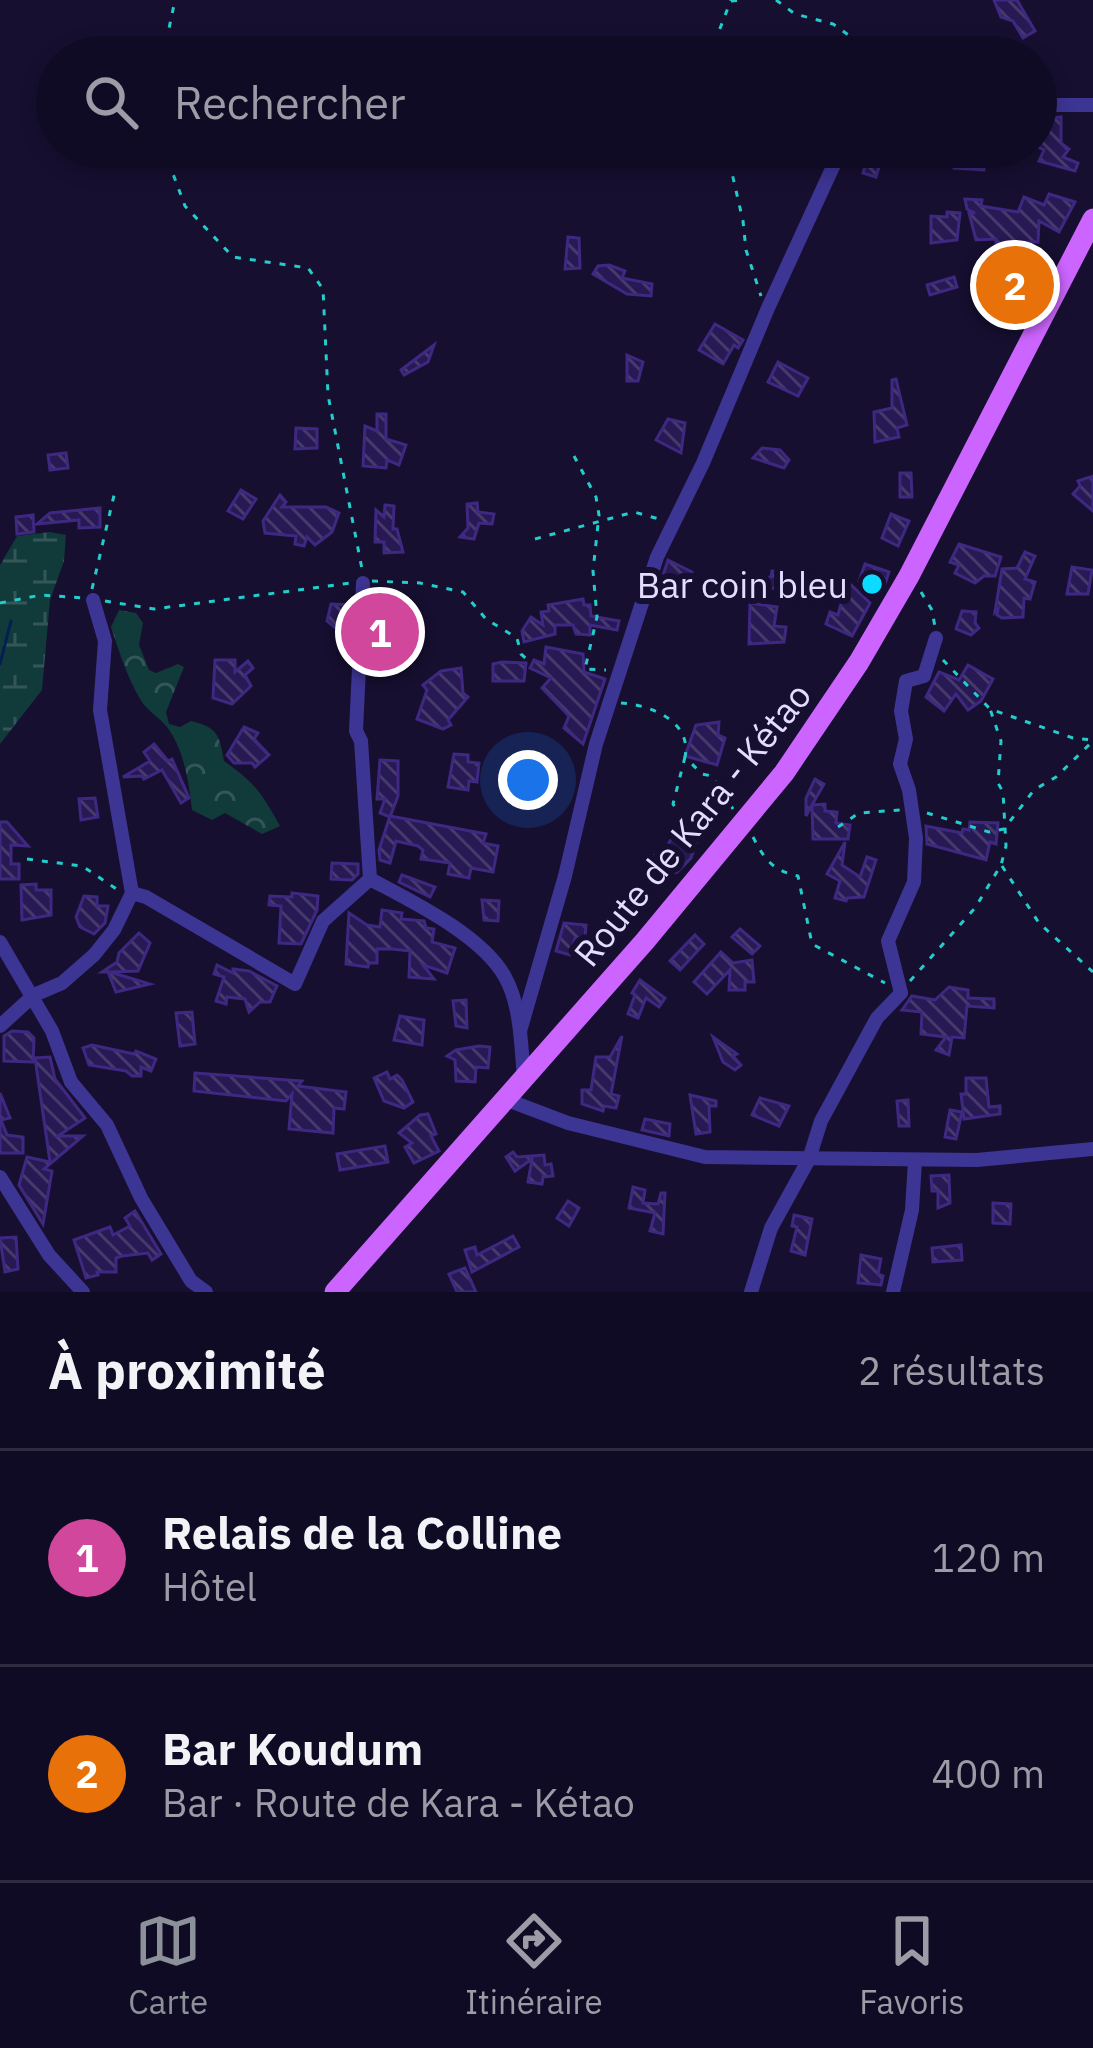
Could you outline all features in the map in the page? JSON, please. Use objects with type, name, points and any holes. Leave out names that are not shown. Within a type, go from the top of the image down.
[{"type":"main road","name":"Route de Kara - Kétao","points":[[334,1292],[742,823],[828,710],[909,576],[1093,219]]},
{"type":"street","points":[[1057,105],[1093,105]]},
{"type":"street","points":[[520,1031],[610,695],[657,557],[832,168]]},
{"type":"street","points":[[363,583],[356,730],[361,741],[370,879]]},
{"type":"street","points":[[0,1026],[34,995],[62,982],[94,955],[114,930],[131,894],[100,710],[105,641],[93,600]]},
{"type":"street","points":[[751,1292],[771,1228],[809,1159],[821,1120],[877,1018],[901,993],[888,941],[914,882],[916,838],[900,764],[907,739],[901,711],[906,681],[924,676],[936,638]]},
{"type":"street","points":[[131,894],[146,897],[295,984],[323,921],[370,879]]},
{"type":"street","points":[[370,879],[427,909],[476,945],[505,977],[520,1031],[524,1078]]},
{"type":"street","points":[[0,942],[34,995],[71,1082],[107,1125],[141,1198],[191,1281],[206,1292]]},
{"type":"street","points":[[505,1099],[568,1123],[688,1154],[915,1161],[1093,1149]]},
{"type":"street","points":[[893,1292],[912,1210],[915,1161]]},
{"type":"street","points":[[0,1177],[49,1255],[82,1292]]},
{"type":"path","points":[[167,36],[175,0]]},
{"type":"path","points":[[717,36],[730,1],[746,0]]},
{"type":"path","points":[[776,0],[795,14],[833,24],[850,36]]},
{"type":"path","points":[[171,168],[185,206],[233,257],[308,268],[323,289],[328,395],[362,557],[363,583]]},
{"type":"path","points":[[731,168],[753,281],[768,308]]},
{"type":"path","points":[[574,456],[596,497],[598,523],[593,571],[598,616],[585,669],[610,671],[616,679]]},
{"type":"path","points":[[93,600],[92,586],[115,491]]},
{"type":"path","points":[[535,538],[644,512],[673,526]]},
{"type":"path","points":[[909,576],[932,610],[947,668],[990,709],[1093,741]]},
{"type":"path","points":[[0,603],[40,595],[154,609],[363,583],[420,583],[463,592],[486,619],[517,638],[520,654],[529,661]]},
{"type":"path","points":[[610,695],[679,726],[688,744],[673,804],[692,831]]},
{"type":"path","points":[[686,757],[702,774],[712,776],[775,870],[798,876],[812,944],[901,993],[975,908],[1001,865],[1006,845],[1003,792],[998,783],[1001,741],[990,709]]},
{"type":"path","points":[[838,827],[859,813],[912,810],[988,832],[1004,830],[1034,790],[1093,741]]},
{"type":"path","points":[[27,859],[82,866],[131,894]]},
{"type":"path","points":[[1001,865],[1039,923],[1093,972]]},
{"type":"green space","points":[[66,535],[64,561],[50,600],[42,690],[0,744],[0,565],[17,536]]},
{"type":"green space","points":[[119,610],[136,613],[143,623],[139,645],[149,670],[184,667],[166,712],[169,724],[180,727],[191,721],[212,730],[224,761],[257,789],[280,826],[262,834],[225,813],[212,820],[192,810],[178,745],[140,699],[124,664],[111,627]]},
{"type":"building","points":[[994,0],[1017,0],[1035,31],[1022,36],[1013,21],[1001,17]]},
{"type":"building","points":[[1057,117],[1061,117],[1061,143],[1069,149],[1063,157],[1078,163],[1075,171],[1057,166]]},
{"type":"building","points":[[865,168],[879,168],[876,177],[863,173]]},
{"type":"building","points":[[1049,194],[1075,202],[1059,232],[1039,221],[1038,242],[1028,242],[1026,250],[1015,244],[996,244],[996,239],[976,240],[969,213],[975,213],[967,209],[965,199],[1018,212],[1024,197],[1044,205]]},
{"type":"building","points":[[947,212],[960,213],[957,240],[931,243],[931,216],[947,217]]},
{"type":"building","points":[[568,237],[579,238],[580,268],[565,269]]},
{"type":"building","points":[[598,266],[625,271],[622,278],[652,284],[651,296],[627,294],[593,274]]},
{"type":"building","points":[[954,277],[957,287],[930,295],[927,285]]},
{"type":"building","points":[[715,324],[743,340],[738,348],[734,345],[723,364],[699,350]]},
{"type":"building","points":[[434,345],[428,362],[404,375],[401,370]]},
{"type":"building","points":[[627,355],[643,362],[638,381],[627,381]]},
{"type":"building","points":[[778,362],[808,378],[798,396],[768,382]]},
{"type":"building","points":[[896,379],[907,425],[897,428],[899,437],[875,442],[874,412],[892,408],[892,380]]},
{"type":"building","points":[[377,414],[386,414],[386,439],[406,445],[399,465],[387,460],[386,468],[363,466],[365,426],[377,431]]},
{"type":"building","points":[[668,419],[685,423],[681,453],[656,440]]},
{"type":"building","points":[[296,428],[317,429],[317,448],[295,449]]},
{"type":"building","points":[[762,448],[780,450],[789,460],[784,468],[753,458]]},
{"type":"building","points":[[66,453],[68,468],[50,470],[48,455]]},
{"type":"building","points":[[900,473],[911,473],[912,497],[900,497]]},
{"type":"building","points":[[1093,476],[1093,511],[1073,494],[1080,486],[1078,481]]},
{"type":"building","points":[[241,490],[256,499],[243,519],[228,511]]},
{"type":"building","points":[[280,495],[286,502],[282,507],[326,507],[339,513],[332,532],[315,545],[307,537],[304,546],[295,544],[296,536],[265,533],[263,521]]},
{"type":"building","points":[[477,503],[478,512],[494,514],[492,524],[479,523],[474,539],[460,537],[468,528],[467,504]]},
{"type":"building","points":[[385,505],[394,506],[393,529],[397,529],[403,552],[384,553],[384,542],[375,542],[376,510],[384,517]]},
{"type":"building","points":[[100,508],[100,527],[79,528],[79,520],[37,524],[50,513]]},
{"type":"building","points":[[891,514],[909,521],[898,546],[882,538]]},
{"type":"building","points":[[33,515],[34,532],[17,534],[16,517]]},
{"type":"building","points":[[959,544],[1001,557],[995,576],[984,576],[975,583],[955,573],[959,565],[950,562]]},
{"type":"building","points":[[1025,552],[1035,556],[1025,579],[1035,582],[1030,599],[1024,598],[1023,617],[1002,618],[998,609],[995,612],[1002,569],[1017,568]]},
{"type":"building","points":[[668,560],[692,572],[686,601],[657,594]]},
{"type":"building","points":[[865,564],[889,572],[883,590],[859,581]]},
{"type":"building","points":[[1072,567],[1092,570],[1088,594],[1067,594]]},
{"type":"building","points":[[772,571],[786,572],[787,594],[777,595],[777,588],[757,589],[756,578],[771,577]]},
{"type":"building","points":[[847,581],[870,603],[852,636],[826,624],[830,612],[838,615]]},
{"type":"building","points":[[583,599],[584,605],[590,605],[591,616],[619,621],[617,630],[590,625],[590,635],[576,634],[573,625],[555,625],[555,634],[524,642],[522,631],[531,617],[543,625],[541,612],[549,611],[548,605]]},
{"type":"building","points":[[750,603],[777,607],[774,626],[786,627],[784,642],[749,644]]},
{"type":"building","points":[[331,604],[351,605],[350,621],[338,630],[327,621]]},
{"type":"building","points":[[962,611],[976,612],[979,628],[971,635],[956,629]]},
{"type":"building","points":[[373,620],[400,621],[401,646],[389,644],[386,654],[371,651]]},
{"type":"building","points":[[546,647],[583,654],[584,672],[605,679],[583,744],[564,728],[569,716],[542,688],[551,678],[530,668],[534,660],[544,664]]},
{"type":"building","points":[[215,660],[235,660],[235,672],[248,661],[253,668],[245,675],[251,686],[232,704],[213,698]]},
{"type":"building","points":[[526,663],[524,681],[493,681],[493,664]]},
{"type":"building","points":[[968,665],[993,679],[981,701],[968,710],[956,694],[944,711],[926,697],[939,672],[959,680]]},
{"type":"building","points":[[461,668],[463,693],[468,697],[448,720],[451,725],[443,729],[417,719],[427,690],[423,685],[441,671]]},
{"type":"building","points":[[719,722],[718,735],[725,738],[717,765],[685,756],[696,725]]},
{"type":"building","points":[[244,727],[258,733],[254,739],[269,755],[255,767],[234,763],[227,755]]},
{"type":"building","points":[[154,744],[168,761],[172,759],[189,798],[181,803],[162,770],[144,779],[123,777],[150,761],[144,752]]},
{"type":"building","points":[[454,754],[468,755],[468,762],[479,763],[477,782],[469,781],[468,790],[448,787]]},
{"type":"building","points":[[380,760],[398,761],[398,796],[390,817],[380,813],[385,799],[377,799]]},
{"type":"building","points":[[515,763],[527,766],[528,798],[511,796],[512,787],[507,787],[508,770]]},
{"type":"building","points":[[815,779],[824,784],[806,816],[806,798]]},
{"type":"building","points":[[95,798],[98,817],[81,820],[79,799]]},
{"type":"building","points":[[825,804],[825,811],[837,812],[836,823],[850,825],[848,839],[813,839],[812,805]]},
{"type":"building","points":[[390,816],[486,834],[483,843],[498,846],[493,872],[471,868],[469,878],[448,874],[450,863],[421,859],[423,850],[418,846],[396,841],[390,863],[380,860]]},
{"type":"building","points":[[0,822],[7,822],[28,846],[11,845],[11,864],[19,864],[19,879],[0,879]]},
{"type":"building","points":[[970,822],[998,823],[996,844],[990,842],[986,860],[927,844],[926,826],[962,833],[969,830]]},
{"type":"building","points":[[677,829],[698,838],[691,858],[677,872],[660,875],[655,855],[663,853]]},
{"type":"building","points":[[845,842],[842,865],[860,877],[867,857],[876,860],[864,897],[846,901],[835,898],[840,881],[827,874]]},
{"type":"building","points":[[332,863],[358,864],[358,874],[352,880],[331,879]]},
{"type":"building","points":[[402,875],[435,887],[430,897],[399,882]]},
{"type":"building","points":[[36,884],[36,890],[51,890],[51,915],[22,920],[21,885]]},
{"type":"building","points":[[292,893],[318,896],[317,910],[301,944],[279,943],[281,906],[269,905],[270,896],[292,897]]},
{"type":"building","points":[[84,896],[97,897],[97,906],[108,906],[105,923],[94,934],[80,927],[76,917]]},
{"type":"building","points":[[482,900],[499,901],[498,921],[484,920]]},
{"type":"building","points":[[382,910],[402,913],[401,919],[424,921],[426,928],[434,929],[432,942],[455,948],[447,973],[423,965],[434,979],[409,977],[410,951],[392,949],[377,949],[377,963],[368,967],[346,964],[349,913],[380,927]]},
{"type":"building","points":[[564,923],[586,925],[585,938],[575,938],[570,955],[556,951]]},
{"type":"building","points":[[740,929],[760,946],[752,954],[732,937]]},
{"type":"building","points":[[139,933],[150,943],[138,971],[110,972],[150,984],[116,992],[108,972],[102,972],[117,962],[119,953]]},
{"type":"building","points":[[695,935],[704,944],[680,970],[670,961]]},
{"type":"building","points":[[721,952],[733,963],[752,960],[754,982],[745,982],[745,990],[729,990],[730,970],[707,994],[694,982]]},
{"type":"building","points":[[217,965],[233,973],[233,969],[249,971],[277,986],[270,1002],[260,1002],[249,1012],[245,999],[227,997],[226,1004],[216,1001],[224,977],[214,974]]},
{"type":"building","points":[[640,980],[665,998],[659,1007],[646,998],[638,1018],[628,1014]]},
{"type":"building","points":[[949,987],[968,990],[968,998],[994,999],[994,1008],[967,1006],[964,1038],[952,1037],[949,1055],[936,1050],[946,1037],[921,1034],[922,1012],[902,1010],[912,996],[935,1000]]},
{"type":"building","points":[[466,1000],[467,1028],[456,1026],[453,1001]]},
{"type":"building","points":[[192,1012],[195,1044],[180,1046],[176,1013]]},
{"type":"building","points":[[400,1016],[424,1020],[422,1045],[394,1040]]},
{"type":"building","points":[[12,1031],[28,1032],[34,1038],[33,1062],[4,1061],[4,1036]]},
{"type":"building","points":[[622,1036],[611,1094],[619,1096],[616,1108],[604,1106],[603,1111],[582,1104],[582,1090],[591,1090],[596,1057],[610,1057]]},
{"type":"building","points":[[713,1037],[737,1054],[733,1056],[741,1065],[735,1070],[723,1062]]},
{"type":"building","points":[[92,1045],[156,1059],[151,1071],[141,1067],[141,1076],[132,1076],[89,1065],[83,1048]]},
{"type":"building","points":[[490,1047],[488,1068],[476,1067],[475,1082],[456,1081],[455,1060],[447,1056]]},
{"type":"building","points":[[50,1057],[55,1079],[85,1118],[58,1136],[83,1136],[44,1169],[52,1171],[43,1224],[19,1185],[27,1157],[50,1162],[35,1058]]},
{"type":"building","points":[[387,1072],[390,1079],[397,1075],[402,1080],[413,1102],[404,1108],[384,1101],[374,1078]]},
{"type":"building","points":[[195,1073],[302,1081],[298,1086],[346,1092],[344,1109],[334,1108],[333,1133],[289,1129],[292,1094],[286,1101],[194,1091]]},
{"type":"building","points":[[966,1078],[986,1078],[989,1107],[1000,1106],[1000,1114],[964,1119],[961,1094],[966,1094]]},
{"type":"building","points":[[0,1093],[10,1118],[1,1120],[7,1135],[23,1137],[23,1153],[0,1153]]},
{"type":"building","points":[[690,1095],[716,1101],[716,1106],[709,1106],[710,1132],[696,1134]]},
{"type":"building","points":[[760,1098],[789,1106],[779,1126],[752,1115]]},
{"type":"building","points":[[908,1100],[909,1126],[899,1126],[897,1101]]},
{"type":"building","points":[[950,1110],[962,1112],[956,1139],[945,1137]]},
{"type":"building","points":[[428,1114],[439,1151],[414,1163],[405,1147],[412,1143],[399,1133]]},
{"type":"building","points":[[645,1119],[670,1124],[669,1136],[642,1130]]},
{"type":"building","points":[[385,1146],[388,1162],[340,1170],[337,1154]]},
{"type":"building","points":[[513,1152],[517,1157],[544,1155],[553,1176],[543,1177],[542,1184],[528,1182],[532,1159],[515,1171],[506,1157]]},
{"type":"building","points":[[949,1175],[950,1203],[938,1208],[938,1191],[932,1191],[931,1176]]},
{"type":"building","points":[[633,1187],[645,1190],[643,1203],[658,1204],[665,1193],[663,1234],[650,1231],[655,1213],[629,1208]]},
{"type":"building","points":[[568,1201],[579,1208],[569,1226],[557,1218]]},
{"type":"building","points":[[993,1203],[1011,1204],[1010,1224],[993,1223]]},
{"type":"building","points":[[135,1211],[161,1254],[152,1260],[148,1253],[122,1256],[116,1258],[116,1272],[97,1272],[86,1278],[74,1240],[110,1227],[113,1235],[130,1226],[125,1218]]},
{"type":"building","points":[[794,1215],[812,1219],[805,1255],[791,1251],[797,1227],[792,1226]]},
{"type":"building","points":[[513,1236],[519,1247],[472,1272],[465,1250],[475,1247],[477,1255]]},
{"type":"building","points":[[16,1237],[18,1269],[5,1272],[0,1238]]},
{"type":"building","points":[[961,1245],[962,1260],[933,1262],[932,1248]]},
{"type":"building","points":[[861,1255],[881,1259],[881,1285],[858,1283]]},
{"type":"building","points":[[465,1268],[476,1292],[457,1292],[449,1274]]},
{"type":"waterway","points":[[0,664],[11,621]]},
{"type":"place","name":"Bar Koudum","points":[[1015,285]]},
{"type":"place","name":"Bar coin bleu","points":[[872,584]]},
{"type":"place","name":"Relais de la Colline","points":[[380,632]]}]
